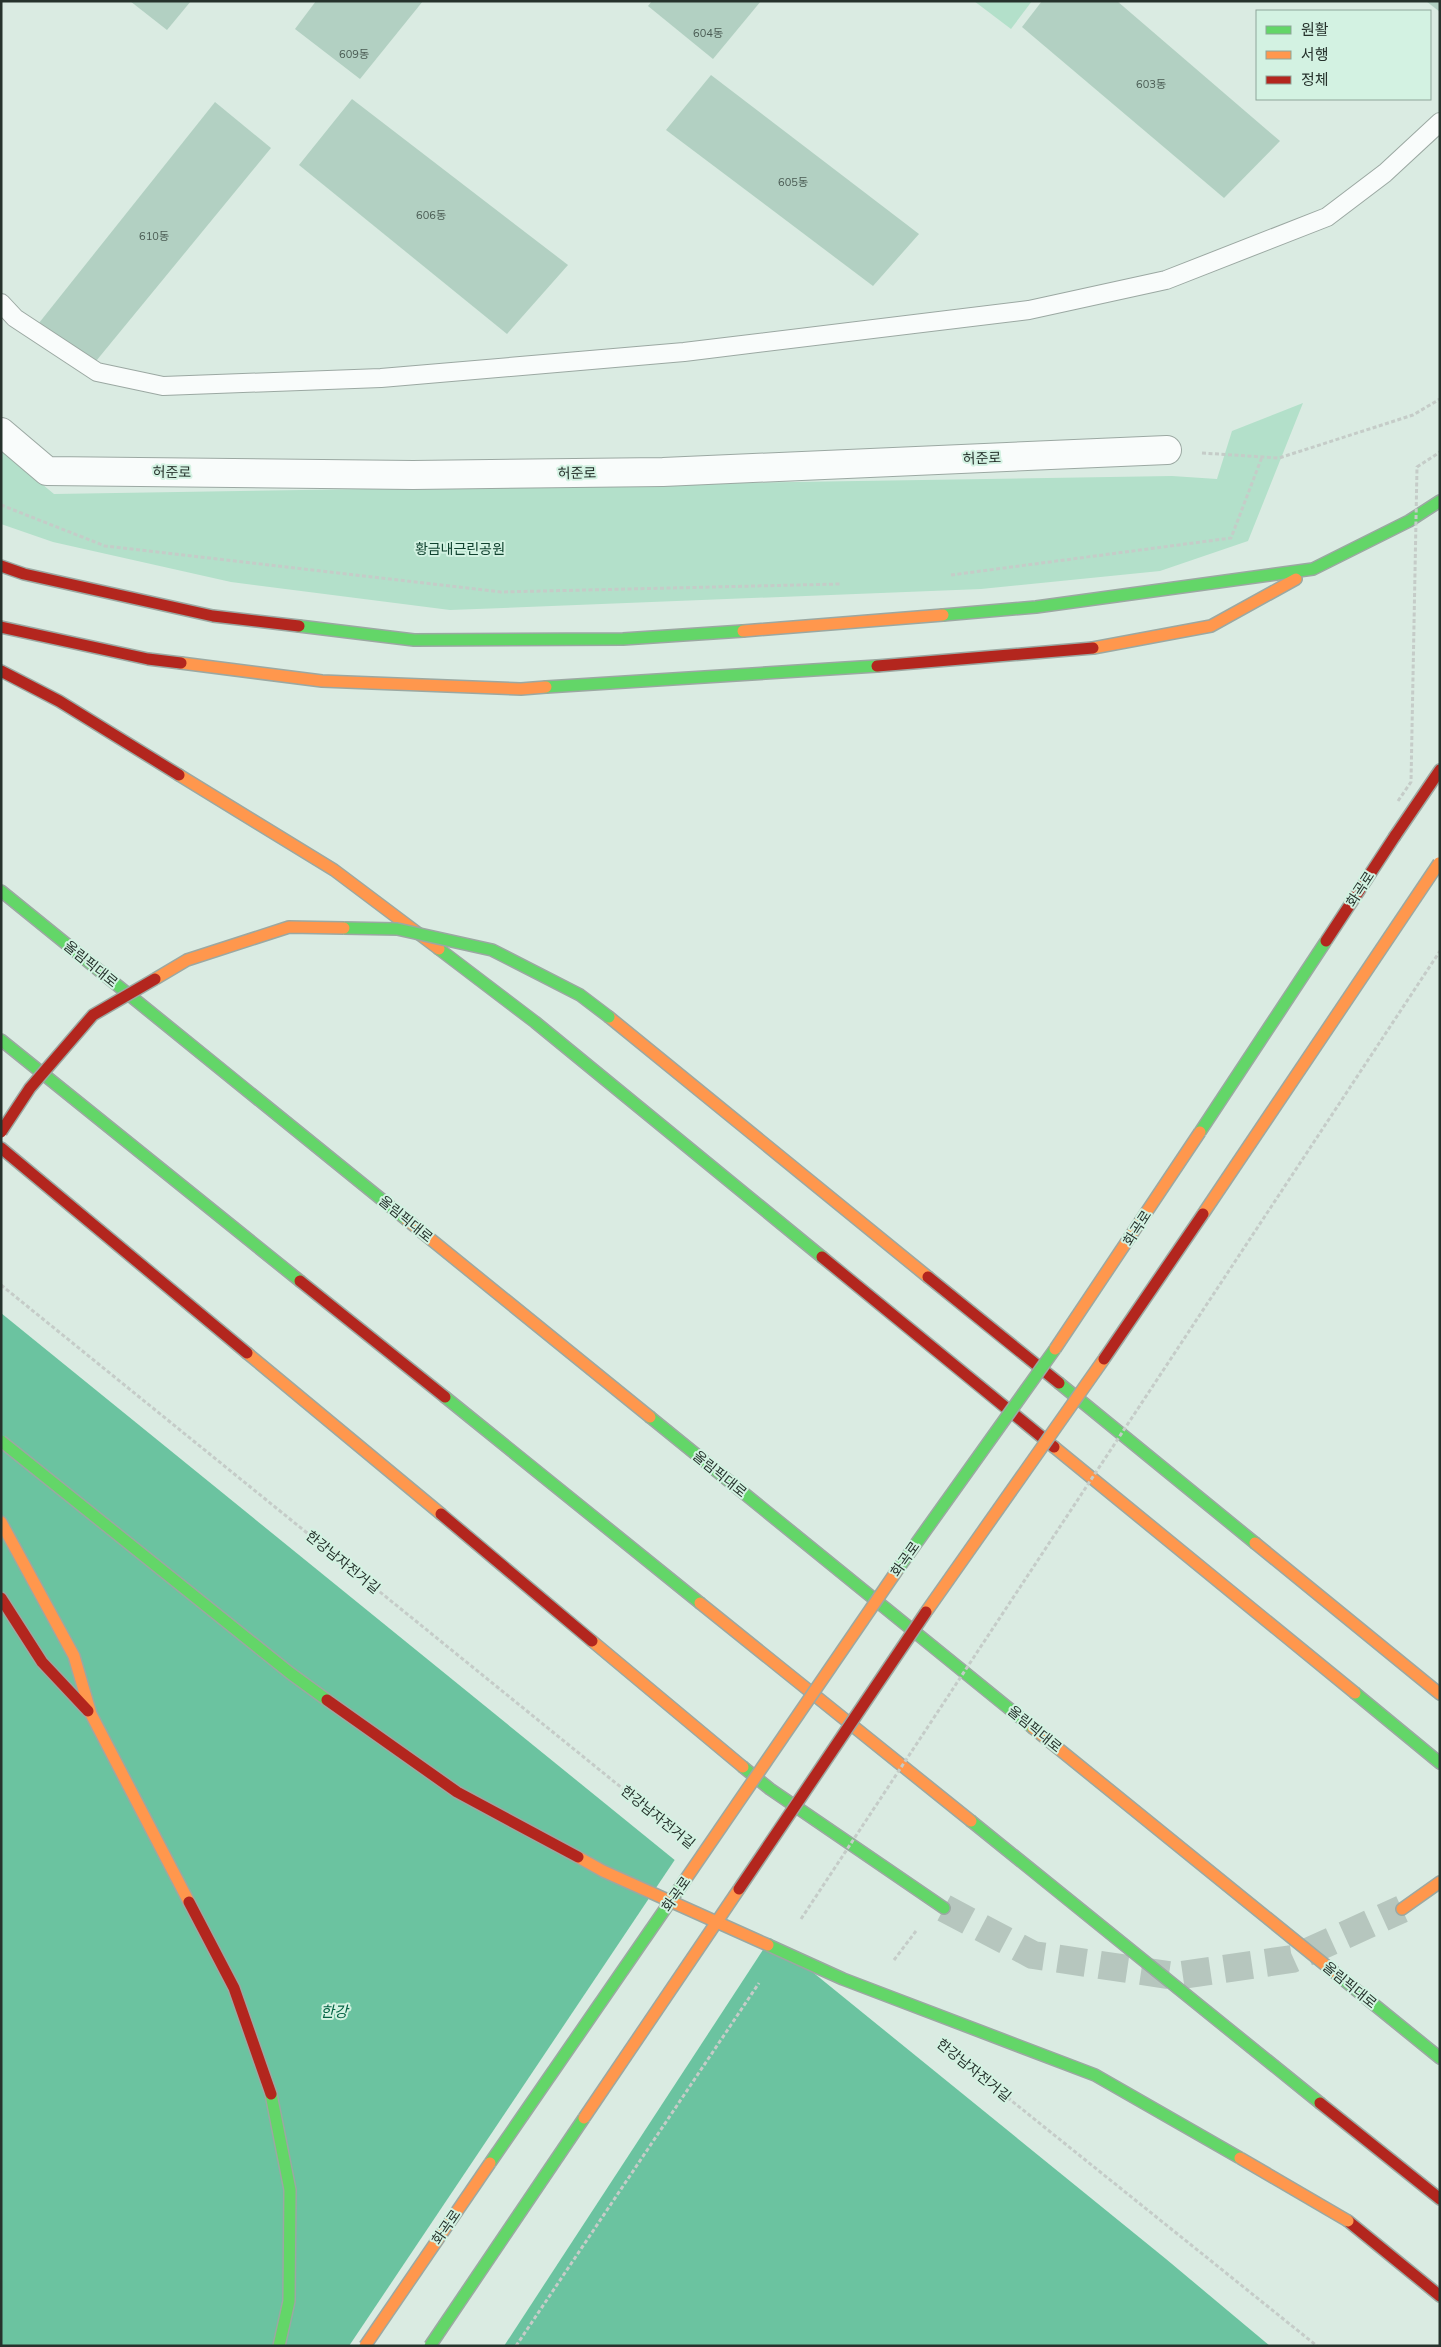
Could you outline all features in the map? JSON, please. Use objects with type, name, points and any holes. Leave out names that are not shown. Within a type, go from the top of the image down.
[{"type":"main road","points":[[1,627],[148,659],[322,681],[521,689],[800,672],[1080,651],[1211,626],[1313,569],[1409,521],[1440,501]]},
{"type":"main road","points":[[1,566],[24,574],[213,616],[414,640],[623,639],[849,624],[1036,607],[1313,569]]},
{"type":"main road","points":[[1,671],[59,701],[334,870],[528,1016],[1440,1763]]},
{"type":"main road","name":"화곡로","points":[[366,2346],[909,1553],[1083,1310],[1440,770]]},
{"type":"main road","points":[[430,2346],[947,1581],[1120,1336],[1440,862]]},
{"type":"main road","name":"올림픽대로","points":[[1,891],[1440,2058]]},
{"type":"main road","points":[[1,1132],[30,1088],[93,1015],[187,960],[290,927],[397,929],[492,950],[580,995],[609,1017],[1440,1694]]},
{"type":"main road","points":[[1,1040],[1440,2199]]},
{"type":"main road","points":[[1,1148],[770,1789],[944,1908]]},
{"type":"main road","points":[[1,1441],[290,1673],[457,1792],[603,1871],[816,1967],[1095,2075],[1348,2221],[1440,2296]]},
{"type":"main road","points":[[1,1522],[74,1656],[91,1714],[234,1988],[270,2090],[290,2190],[289,2300],[279,2346]]},
{"type":"main road","points":[[1,1598],[42,1662],[91,1714]]},
{"type":"main road","points":[[1402,1909],[1440,1882]]},
{"type":"street","name":"허준로","points":[[1,432],[47,471],[413,475],[664,472],[1167,450]]},
{"type":"lane","points":[[1,303],[15,318],[97,372],[163,386],[381,378],[674,353],[1029,310],[1166,280],[1327,216],[1385,174],[1440,122]]},
{"type":"path","points":[[1167,450],[1279,458],[1413,415],[1440,399]]},
{"type":"path","points":[[946,575],[1231,538],[1262,457]]},
{"type":"path","points":[[1,505],[105,546],[501,592],[847,584]]},
{"type":"path","points":[[800,1922],[1440,951]]},
{"type":"path","name":"한강남자전거길","points":[[1,1284],[680,1835]]},
{"type":"path","points":[[516,2346],[762,1979]]},
{"type":"path","name":"한강남자전거길","points":[[967,2066],[1317,2346]]},
{"type":"green space","points":[[974,1],[1032,1],[1011,29]]},
{"type":"green space","name":"황금내근린공원","points":[[1303,403],[1248,541],[1160,571],[981,589],[450,610],[231,582],[53,542],[1,524],[1,450],[54,494],[1172,476],[1217,479],[1232,431]]},
{"type":"water","name":"한강","points":[[1,1313],[1166,2259],[1270,2346],[1,2346]]},
{"type":"pier","points":[[676,1858],[772,1936],[504,2346],[349,2346]]},
{"type":"building","points":[[130,1],[191,1],[167,30]]},
{"type":"building","points":[[316,1],[423,1],[360,79],[295,29]]},
{"type":"building","points":[[652,1],[761,1],[713,59],[648,6]]},
{"type":"building","points":[[1042,1],[1117,1],[1280,141],[1224,198],[1022,27]]},
{"type":"building","points":[[1426,1],[1440,1],[1440,12]]},
{"type":"building","points":[[711,75],[919,234],[873,286],[666,130]]},
{"type":"building","points":[[352,99],[568,265],[507,334],[299,165]]},
{"type":"building","points":[[215,102],[271,148],[92,366],[39,323]]},
{"type":"tunnel","points":[[944,1908],[1033,1955],[1175,1976],[1292,1959],[1402,1909]]},
{"type":"traffic: fast","points":[[943,615],[1036,607],[1313,569],[1409,521],[1440,501]]},
{"type":"traffic: fast","points":[[299,626],[414,640],[623,639],[743,631]]},
{"type":"traffic: fast","points":[[546,687],[877,666]]},
{"type":"traffic: fast","points":[[1,891],[407,1220]]},
{"type":"traffic: fast","points":[[344,928],[397,929],[492,950],[580,995],[609,1017]]},
{"type":"traffic: fast","points":[[1200,1132],[1326,941]]},
{"type":"traffic: fast","points":[[439,949],[535,1022],[822,1257]]},
{"type":"traffic: fast","points":[[1,1040],[300,1281]]},
{"type":"traffic: fast","points":[[898,1569],[1055,1349]]},
{"type":"traffic: fast","points":[[1059,1383],[1255,1543]]},
{"type":"traffic: fast","points":[[445,1397],[700,1603]]},
{"type":"traffic: fast","points":[[650,1417],[1033,1728]]},
{"type":"traffic: fast","points":[[1,1441],[290,1673],[327,1700]]},
{"type":"traffic: fast","points":[[1355,1693],[1440,1763]]},
{"type":"traffic: fast","points":[[743,1767],[770,1789],[944,1908]]},
{"type":"traffic: fast","points":[[971,1821],[1320,2103]]},
{"type":"traffic: fast","points":[[490,2163],[683,1883]]},
{"type":"traffic: fast","points":[[768,1945],[843,1979],[1095,2075],[1240,2158]]},
{"type":"traffic: fast","points":[[1334,1972],[1440,2058]]},
{"type":"traffic: fast","points":[[271,2094],[290,2190],[289,2301],[279,2346]]},
{"type":"traffic: fast","points":[[430,2346],[584,2118]]},
{"type":"traffic: slow","points":[[1093,648],[1211,626],[1296,579]]},
{"type":"traffic: slow","points":[[743,631],[943,615]]},
{"type":"traffic: slow","points":[[181,663],[322,681],[521,689],[546,687]]},
{"type":"traffic: slow","points":[[179,775],[334,870],[439,949]]},
{"type":"traffic: slow","points":[[1203,1214],[1439,863]]},
{"type":"traffic: slow","points":[[155,979],[187,960],[289,927],[344,928]]},
{"type":"traffic: slow","points":[[609,1017],[928,1277]]},
{"type":"traffic: slow","points":[[1055,1349],[1200,1132]]},
{"type":"traffic: slow","points":[[407,1220],[650,1417]]},
{"type":"traffic: slow","points":[[247,1353],[441,1514]]},
{"type":"traffic: slow","points":[[926,1612],[1104,1359]]},
{"type":"traffic: slow","points":[[1054,1447],[1355,1693]]},
{"type":"traffic: slow","points":[[1,1522],[74,1656],[91,1714],[189,1902]]},
{"type":"traffic: slow","points":[[1255,1543],[1440,1694]]},
{"type":"traffic: slow","points":[[683,1883],[898,1569]]},
{"type":"traffic: slow","points":[[700,1603],[971,1821]]},
{"type":"traffic: slow","points":[[592,1641],[743,1767]]},
{"type":"traffic: slow","points":[[1033,1728],[1334,1972]]},
{"type":"traffic: slow","points":[[578,1857],[603,1871],[768,1945]]},
{"type":"traffic: slow","points":[[1402,1909],[1440,1882]]},
{"type":"traffic: slow","points":[[584,2118],[739,1889]]},
{"type":"traffic: slow","points":[[1240,2158],[1348,2221]]},
{"type":"traffic: slow","points":[[365,2346],[490,2163]]},
{"type":"traffic: jam","points":[[1,566],[24,574],[213,616],[299,626]]},
{"type":"traffic: jam","points":[[1,627],[148,659],[181,663]]},
{"type":"traffic: jam","points":[[877,666],[1093,648]]},
{"type":"traffic: jam","points":[[1,671],[59,701],[179,775]]},
{"type":"traffic: jam","points":[[1395,836],[1440,770]]},
{"type":"traffic: jam","points":[[1326,941],[1395,836]]},
{"type":"traffic: jam","points":[[1,1132],[30,1088],[93,1015],[155,979]]},
{"type":"traffic: jam","points":[[1,1148],[247,1353]]},
{"type":"traffic: jam","points":[[1104,1359],[1203,1214]]},
{"type":"traffic: jam","points":[[822,1257],[1054,1447]]},
{"type":"traffic: jam","points":[[928,1277],[1059,1383]]},
{"type":"traffic: jam","points":[[300,1281],[445,1397]]},
{"type":"traffic: jam","points":[[441,1514],[592,1641]]},
{"type":"traffic: jam","points":[[1,1598],[42,1662],[88,1711]]},
{"type":"traffic: jam","points":[[739,1889],[926,1612]]},
{"type":"traffic: jam","points":[[327,1700],[457,1792],[578,1857]]},
{"type":"traffic: jam","points":[[189,1902],[234,1988],[271,2094]]},
{"type":"traffic: jam","points":[[1320,2103],[1440,2199]]},
{"type":"traffic: jam","points":[[1348,2221],[1440,2296]]}]
